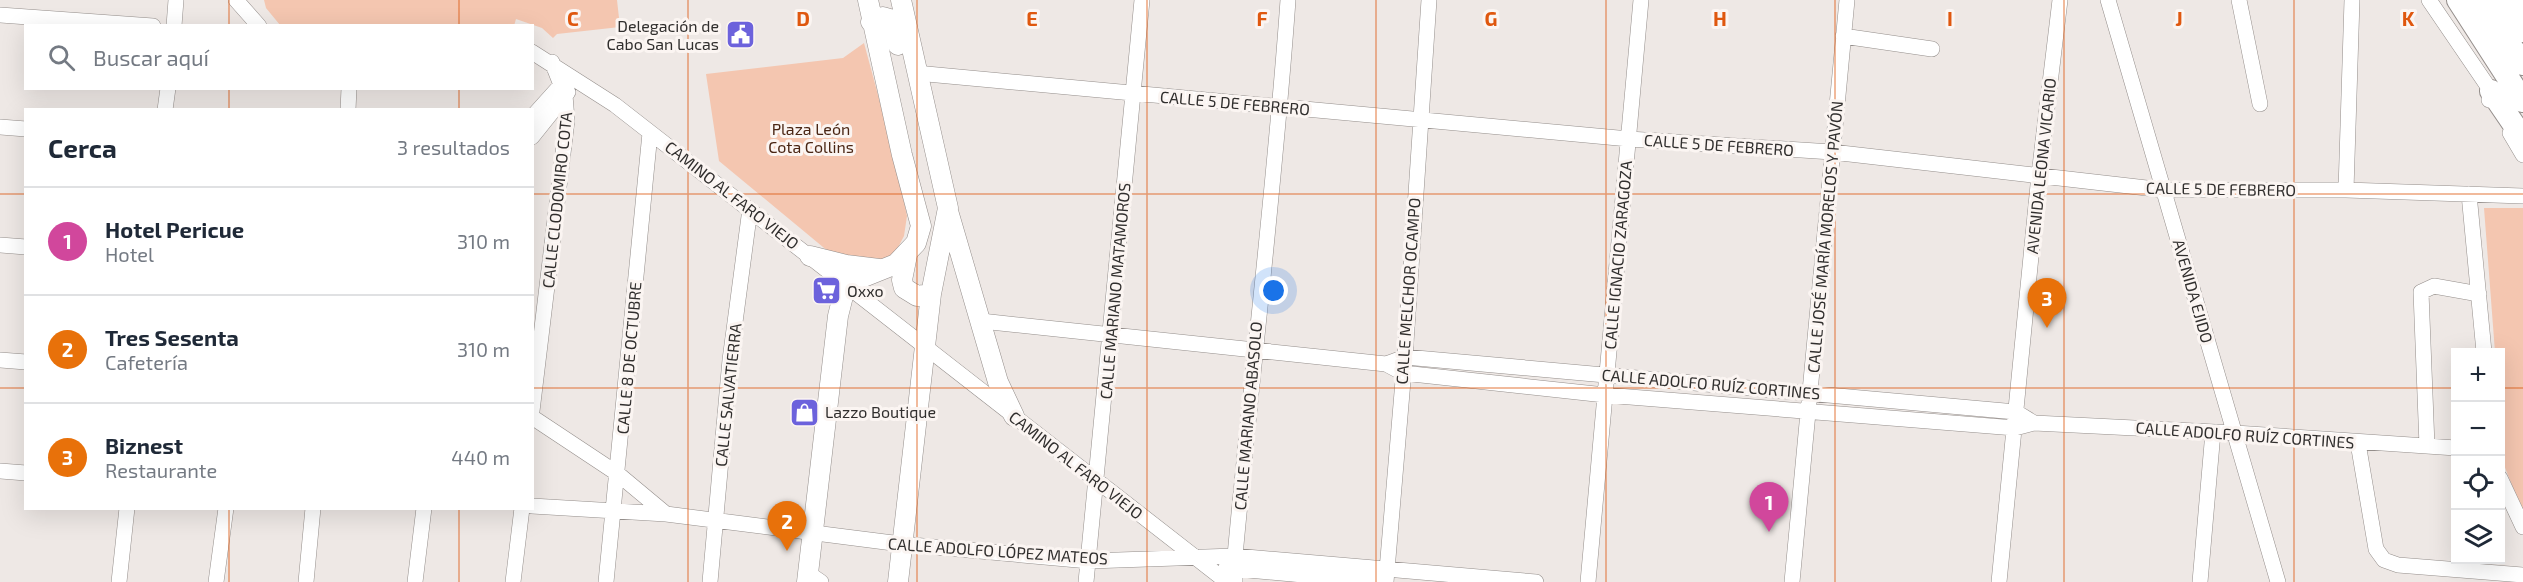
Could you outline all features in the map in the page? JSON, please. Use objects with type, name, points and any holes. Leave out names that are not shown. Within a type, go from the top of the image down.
[{"type":"highway","points":[[2457,0],[2521,97]]},
{"type":"highway","points":[[2480,0],[2523,64]]},
{"type":"highway","points":[[2503,0],[2523,31]]},
{"type":"highway","points":[[2491,91],[2523,138]]},
{"type":"main road","points":[[812,579],[812,533],[838,316],[846,284],[882,269],[906,255],[916,243],[921,226],[871,22],[868,0]]},
{"type":"main road","points":[[901,0],[948,208],[998,382],[1014,416]]},
{"type":"main road","points":[[871,22],[883,18],[890,19],[894,25],[900,63],[908,72],[916,73]]},
{"type":"main road","points":[[898,582],[931,294],[948,208]]},
{"type":"main road","points":[[906,255],[902,280],[904,288],[918,296],[931,294]]},
{"type":"main road","points":[[810,256],[846,265],[882,269]]},
{"type":"street","points":[[174,24],[176,0]]},
{"type":"street","name":"CALLE MARIANO MATAMOROS","points":[[1086,582],[1098,481],[1142,0]]},
{"type":"street","name":"CALLE MARIANO ABASOLO","points":[[1233,572],[1254,350],[1281,107],[1288,0]]},
{"type":"street","name":"CALLE MELCHOR OCAMPO","points":[[1384,578],[1405,357],[1419,119],[1429,0]]},
{"type":"street","name":"CALLE IGNACIO ZARAGOZA","points":[[1588,582],[1641,0]]},
{"type":"street","name":"CALLE JOSÉ MARÍA MORELOS Y PAVÓN","points":[[1792,582],[1847,0]]},
{"type":"street","name":"AVENIDA LEONA VICARIO","points":[[1999,582],[2039,175],[2060,0]]},
{"type":"street","name":"AVENIDA EJIDO","points":[[2108,0],[2278,582]]},
{"type":"street","points":[[2239,0],[2260,104]]},
{"type":"street","points":[[2346,190],[2352,0]]},
{"type":"street","points":[[2429,0],[2491,91],[2490,101],[2523,155]]},
{"type":"street","points":[[2520,0],[2523,5]]},
{"type":"street","points":[[241,3],[257,24]]},
{"type":"street","points":[[0,15],[125,24]]},
{"type":"street","points":[[1843,36],[1932,49]]},
{"type":"street","name":"CALLE CLODOMIRO COTA","points":[[534,53],[552,63],[570,84],[536,347],[534,379]]},
{"type":"street","name":"CALLE 5 DE FEBRERO","points":[[916,73],[1629,139],[1832,152],[2164,190],[2346,190],[2523,196]]},
{"type":"street","points":[[534,115],[570,84]]},
{"type":"street","points":[[534,133],[570,84]]},
{"type":"street","name":"CAMINO AL FARO VIEJO","points":[[570,84],[651,133],[1203,562]]},
{"type":"street","points":[[165,108],[168,90]]},
{"type":"street","points":[[348,108],[349,90]]},
{"type":"street","points":[[0,127],[24,129]]},
{"type":"street","name":"CALLE 8 DE OCTUBRE","points":[[606,582],[651,133]]},
{"type":"street","points":[[2469,194],[2484,348]]},
{"type":"street","name":"CALLE SALVATIERRA","points":[[710,582],[730,360],[750,209]]},
{"type":"street","points":[[0,245],[24,247]]},
{"type":"street","points":[[2427,446],[2421,292],[2434,286],[2479,294]]},
{"type":"street","name":"CALLE ADOLFO RUÍZ CORTINES","points":[[981,321],[1386,364],[1403,373],[1605,395],[1809,413],[2015,428],[2034,423],[2235,433],[2451,448]]},
{"type":"street","name":"CALLE ADOLFO RUÍZ CORTINES","points":[[1386,364],[1405,357],[1811,393],[2016,412],[2034,423]]},
{"type":"street","points":[[0,360],[24,362]]},
{"type":"street","points":[[534,418],[618,474],[666,514]]},
{"type":"street","points":[[2200,582],[2213,432]]},
{"type":"street","points":[[2358,442],[2376,549],[2384,560],[2398,565],[2523,575]]},
{"type":"street","points":[[0,471],[24,473]]},
{"type":"street","points":[[2505,489],[2523,527]]},
{"type":"street","name":"CALLE ADOLFO LÓPEZ MATEOS","points":[[534,506],[613,509],[666,514],[901,544],[1089,561],[1203,562],[1233,572],[1536,582]]},
{"type":"street","points":[[119,582],[127,510]]},
{"type":"street","points":[[216,582],[226,510]]},
{"type":"street","points":[[306,582],[312,510]]},
{"type":"street","points":[[415,582],[424,510]]},
{"type":"street","points":[[513,582],[522,510]]},
{"type":"green space","points":[[264,0],[617,0],[620,27],[557,34],[553,38],[542,28],[516,19],[515,24],[279,24],[266,8]]},
{"type":"green space","name":"Plaza León Cota Collins","points":[[864,43],[895,158],[907,216],[904,236],[892,259],[871,267],[835,257],[719,161],[706,74],[843,58]]},
{"type":"green space","points":[[2484,208],[2523,208],[2523,513],[2505,468],[2505,348],[2495,348]]},
{"type":"place","name":"Delegación de Cabo San Lucas","points":[[740,35]]},
{"type":"place","name":"Oxxo","points":[[826,291]]},
{"type":"place","name":"Biznest","points":[[2047,328]]},
{"type":"place","name":"Lazzo Boutique","points":[[804,412]]},
{"type":"place","name":"Hotel Pericue","points":[[1769,532]]},
{"type":"place","name":"Tres Sesenta","points":[[787,551]]}]
